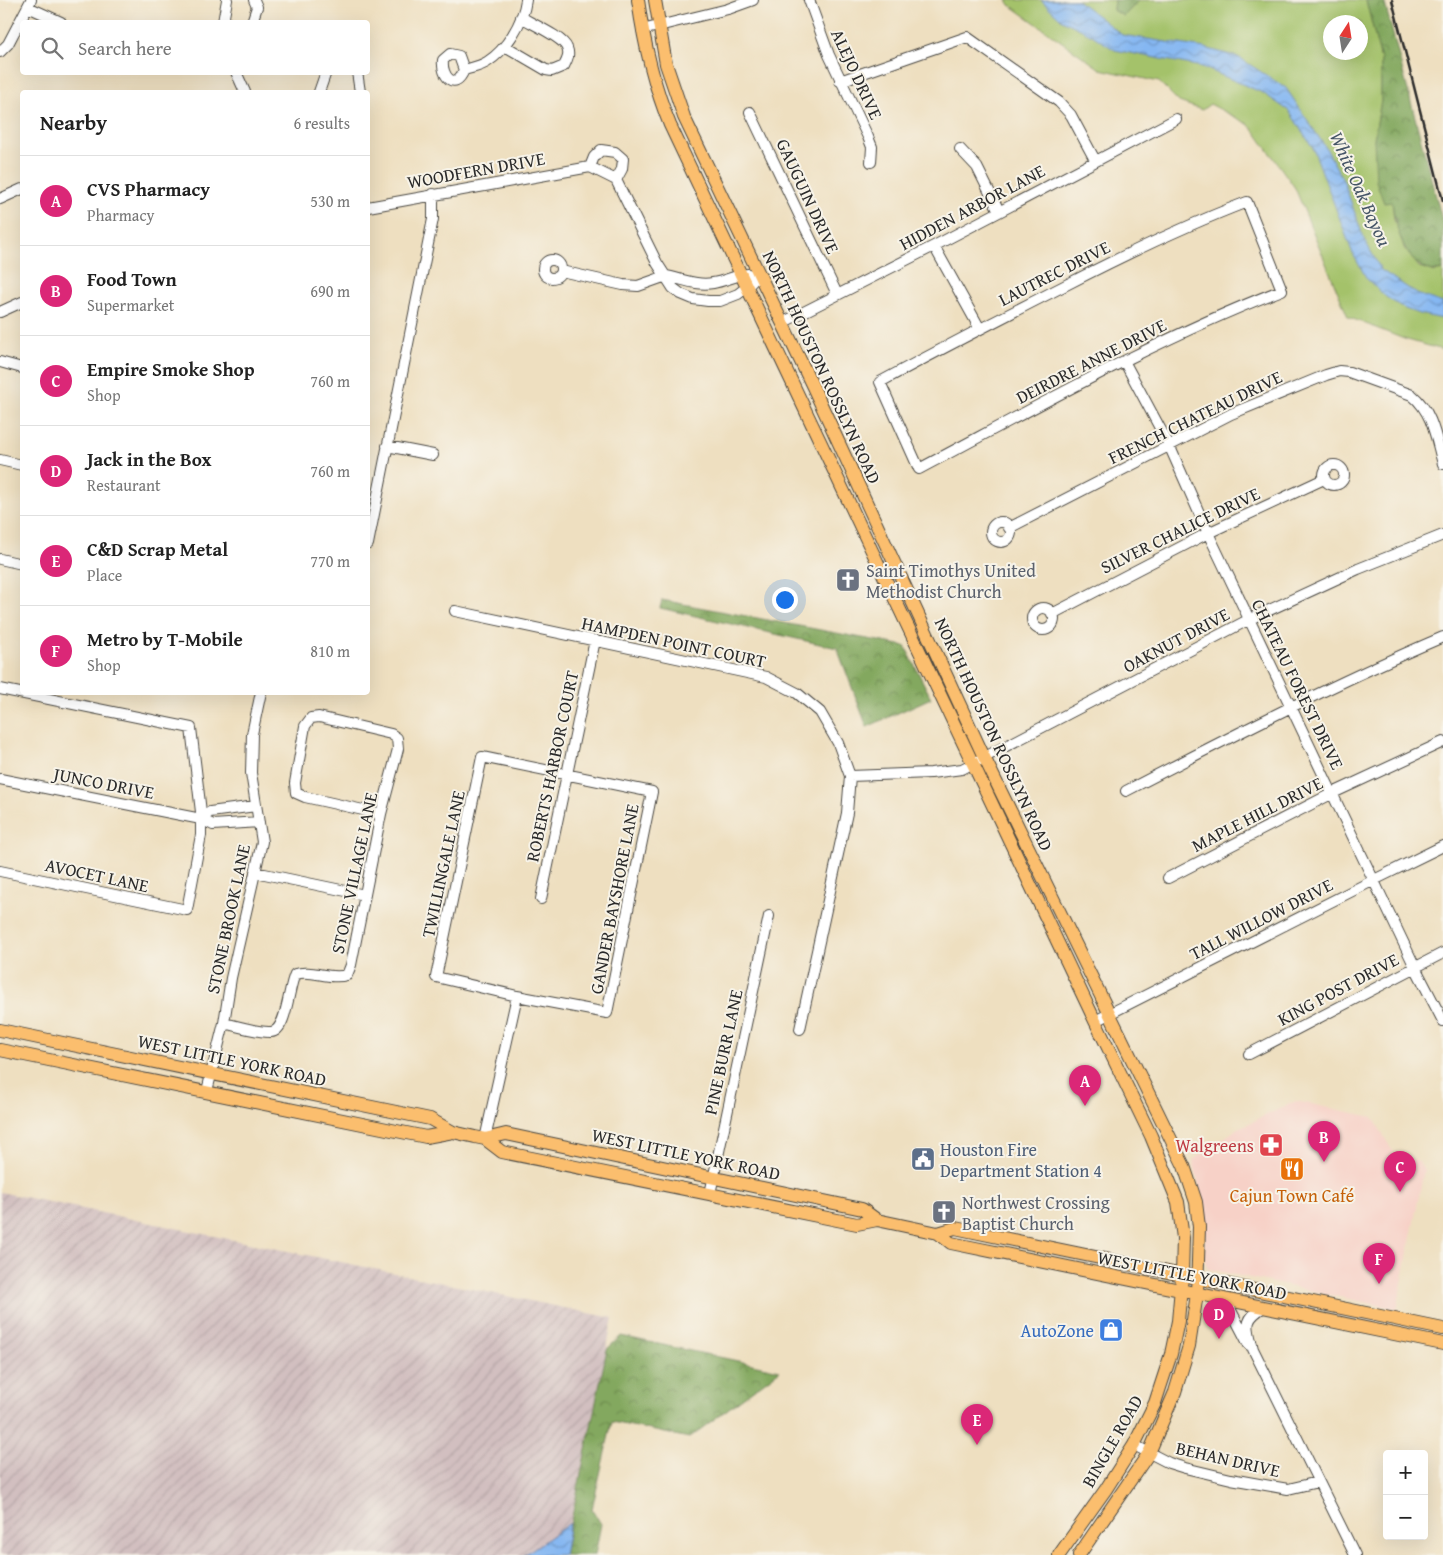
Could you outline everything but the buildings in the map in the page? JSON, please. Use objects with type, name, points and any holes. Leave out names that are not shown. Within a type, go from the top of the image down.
[{"type":"main road","name":"NORTH HOUSTON ROSSLYN ROAD","points":[[638,0],[642,30],[659,98],[685,157],[914,637],[1053,898],[1184,1166],[1196,1202],[1199,1226],[1197,1294]]},
{"type":"main road","name":"NORTH HOUSTON ROSSLYN ROAD","points":[[655,0],[666,64],[684,116],[927,633],[1040,903],[1167,1173],[1182,1219],[1182,1276]]},
{"type":"main road","points":[[685,157],[700,150]]},
{"type":"main road","points":[[798,393],[813,387]]},
{"type":"main road","points":[[842,487],[858,485]]},
{"type":"main road","points":[[864,534],[879,529]]},
{"type":"main road","points":[[914,637],[927,633]]},
{"type":"main road","points":[[1040,903],[1053,898]]},
{"type":"main road","name":"WEST LITTLE YORK ROAD","points":[[0,1030],[430,1118],[453,1132],[485,1139],[502,1152],[857,1224],[877,1220],[938,1233],[952,1243],[996,1253],[1443,1344]]},
{"type":"main road","points":[[54,1061],[57,1042]]},
{"type":"main road","name":"WEST LITTLE YORK ROAD","points":[[0,1050],[426,1137],[453,1132]]},
{"type":"main road","name":"WEST LITTLE YORK ROAD","points":[[485,1139],[506,1134],[862,1209],[877,1220]]},
{"type":"main road","points":[[579,1168],[582,1150]]},
{"type":"main road","points":[[1167,1173],[1184,1166]]},
{"type":"main road","name":"WEST LITTLE YORK ROAD","points":[[938,1233],[955,1228],[1443,1329]]},
{"type":"main road","points":[[996,1253],[998,1237]]},
{"type":"main road","name":"BINGLE ROAD","points":[[1059,1555],[1106,1489],[1134,1444],[1155,1403],[1171,1354],[1178,1321],[1182,1276]]},
{"type":"main road","name":"BINGLE ROAD","points":[[1079,1555],[1149,1453],[1176,1392],[1188,1346],[1197,1294]]},
{"type":"main road","points":[[1347,1324],[1350,1310]]},
{"type":"street","points":[[223,20],[227,0]]},
{"type":"street","points":[[253,20],[257,7],[254,0]]},
{"type":"street","points":[[464,70],[486,63],[505,46],[521,18],[526,0]]},
{"type":"street","points":[[642,30],[726,4],[754,0]]},
{"type":"street","name":"ALEJO DRIVE","points":[[808,0],[821,37],[840,81],[872,147],[871,162]]},
{"type":"street","points":[[21,20],[29,4],[57,20]]},
{"type":"street","points":[[505,46],[546,70],[552,71],[564,66],[567,61],[569,54],[566,46],[560,40],[521,18]]},
{"type":"street","points":[[0,52],[8,44],[20,21]]},
{"type":"street","points":[[840,81],[967,37],[1059,102],[1071,116],[1095,160]]},
{"type":"street","points":[[237,75],[244,90]]},
{"type":"street","points":[[321,90],[325,75]]},
{"type":"street","points":[[357,75],[360,90]]},
{"type":"street","name":"GAUGUIN DRIVE","points":[[750,112],[837,294]]},
{"type":"street","name":"HIDDEN ARBOR LANE","points":[[782,322],[934,246],[999,210],[1176,119]]},
{"type":"street","points":[[960,149],[977,167],[999,210]]},
{"type":"street","points":[[616,180],[623,164],[623,159],[615,152],[602,150],[594,157],[590,166],[616,180],[657,263],[672,288],[681,294],[692,299],[708,302],[720,301],[747,287],[758,274]]},
{"type":"street","name":"WOODFERN DRIVE","points":[[370,206],[590,166]]},
{"type":"street","points":[[0,199],[20,190]]},
{"type":"street","points":[[370,534],[433,219],[433,194]]},
{"type":"street","name":"LAUTREC DRIVE","points":[[919,469],[880,382],[1141,247],[1197,221],[1246,202],[1282,290]]},
{"type":"street","points":[[934,246],[980,329]]},
{"type":"street","points":[[561,271],[623,285],[638,286],[666,276],[701,284],[714,283],[741,274],[758,274]]},
{"type":"street","name":"DEIRDRE ANNE DRIVE","points":[[919,469],[1124,360],[1228,311],[1282,290]]},
{"type":"street","points":[[0,312],[20,303]]},
{"type":"street","name":"CHATEAU FOREST DRIVE","points":[[1124,360],[1169,445],[1208,533],[1290,706],[1415,967],[1443,1021]]},
{"type":"street","points":[[0,362],[20,367]]},
{"type":"street","name":"FRENCH CHATEAU DRIVE","points":[[1010,528],[1248,406],[1339,371],[1360,375],[1418,399],[1430,418],[1443,464]]},
{"type":"street","points":[[387,446],[433,455]]},
{"type":"street","points":[[0,460],[20,465]]},
{"type":"street","name":"SILVER CHALICE DRIVE","points":[[1052,614],[1208,533],[1324,479]]},
{"type":"street","name":"OAKNUT DRIVE","points":[[850,776],[962,770],[1250,619],[1358,569],[1443,535]]},
{"type":"street","points":[[0,559],[20,564]]},
{"type":"street","name":"HAMPDEN POINT COURT","points":[[455,611],[766,677],[797,693],[820,712],[838,743],[850,776],[847,813],[800,1029]]},
{"type":"street","points":[[1126,791],[1290,706],[1443,637]]},
{"type":"street","name":"ROBERTS HARBOR COURT","points":[[541,899],[595,640]]},
{"type":"street","points":[[0,690],[20,694]]},
{"type":"street","points":[[25,695],[191,728],[201,819]]},
{"type":"street","name":"STONE BROOK LANE","points":[[207,1091],[224,1023],[231,978],[262,842],[251,773],[252,734],[260,695]]},
{"type":"street","name":"STONE VILLAGE LANE","points":[[224,1023],[270,1033],[277,1030],[283,1023],[291,982],[295,974],[304,971],[337,978],[347,975],[351,965],[381,814],[398,750],[397,738],[391,734],[319,717],[310,720],[305,726],[294,783],[296,793],[305,797],[381,814]]},
{"type":"street","name":"MAPLE HILL DRIVE","points":[[1168,878],[1333,793],[1415,753],[1443,742]]},
{"type":"street","name":"TWILLINGALE LANE","points":[[517,996],[436,977],[482,756],[567,773]]},
{"type":"street","name":"GANDER BAYSHORE LANE","points":[[517,996],[608,1013],[652,792],[567,773]]},
{"type":"street","name":"JUNCO DRIVE","points":[[0,779],[201,819],[213,825],[260,822]]},
{"type":"street","points":[[201,819],[210,812],[256,806]]},
{"type":"street","name":"AVOCET LANE","points":[[0,871],[187,910],[202,835],[201,819]]},
{"type":"street","name":"TALL WILLOW DRIVE","points":[[1095,1021],[1443,846]]},
{"type":"street","points":[[255,872],[366,895]]},
{"type":"street","name":"PINE BURR LANE","points":[[710,1194],[769,916]]},
{"type":"street","name":"KING POST DRIVE","points":[[1249,1054],[1443,953]]},
{"type":"street","points":[[485,1139],[517,996]]},
{"type":"street","points":[[1225,1299],[1246,1342],[1253,1349]]},
{"type":"street","points":[[1264,1307],[1252,1314],[1249,1319],[1248,1325],[1253,1349],[1355,1555]]},
{"type":"street","name":"BEHAN DRIVE","points":[[1134,1444],[1149,1453],[1185,1468],[1288,1489],[1318,1482]]},
{"type":"shaded area","points":[[1296,1101],[1373,1117],[1394,1154],[1418,1161],[1424,1170],[1397,1309],[1208,1269],[1205,1261],[1205,1228],[1201,1196],[1193,1160],[1237,1129]]},
{"type":"shaded area","points":[[0,1192],[613,1318],[570,1523],[524,1555],[0,1555]]},
{"type":"green space","points":[[1007,0],[1114,0],[1113,10],[1124,16],[1139,0],[1366,0],[1381,60],[1381,101],[1374,139],[1392,201],[1394,220],[1401,235],[1404,248],[1419,267],[1434,272],[1443,270],[1443,350],[1404,339],[1348,317],[1295,188],[1248,124],[1210,104],[1202,110],[1179,102],[1159,82],[1100,69],[1010,5]]},
{"type":"green space","points":[[1114,0],[1139,0],[1124,16],[1113,10]]},
{"type":"green space","points":[[1366,0],[1384,0],[1443,223],[1443,270],[1431,270],[1421,266],[1412,259],[1400,237],[1392,202],[1384,203],[1376,181],[1374,139],[1381,101],[1381,60]]},
{"type":"green space","points":[[662,600],[905,646],[931,698],[867,727],[837,648],[660,608]]},
{"type":"green space","points":[[621,1336],[780,1370],[689,1438],[612,1422],[592,1509],[601,1524],[595,1555],[564,1555],[607,1349]]},
{"type":"water","points":[[1041,0],[1077,0],[1122,35],[1205,48],[1238,57],[1286,88],[1326,148],[1344,182],[1364,239],[1381,270],[1417,294],[1443,303],[1443,319],[1405,309],[1386,297],[1367,279],[1353,254],[1313,148],[1289,111],[1263,93],[1202,67],[1115,50],[1092,35],[1062,20]]},
{"type":"water","points":[[570,1523],[564,1555],[524,1555]]},
{"type":"railway","points":[[1392,0],[1443,201]]},
{"type":"place","name":"Saint Timothys United Methodist Church","points":[[848,580]]},
{"type":"place","name":"CVS Pharmacy","points":[[1085,1106]]},
{"type":"place","name":"Walgreens","points":[[1271,1145]]},
{"type":"place","name":"Houston Fire Department Station 4","points":[[923,1159]]},
{"type":"place","name":"Food Town","points":[[1324,1162]]},
{"type":"place","name":"Cajun Town Café","points":[[1292,1169]]},
{"type":"place","name":"Empire Smoke Shop","points":[[1400,1192]]},
{"type":"place","name":"Northwest Crossing Baptist Church","points":[[944,1212]]},
{"type":"place","name":"Metro by T-Mobile","points":[[1379,1284]]},
{"type":"place","name":"AutoZone","points":[[1111,1330]]},
{"type":"place","name":"Jack in the Box","points":[[1219,1339]]},
{"type":"place","name":"C&D Scrap Metal","points":[[977,1445]]},
{"type":"water label","name":"White Oak Bayou","points":[[1361,189]]}]
